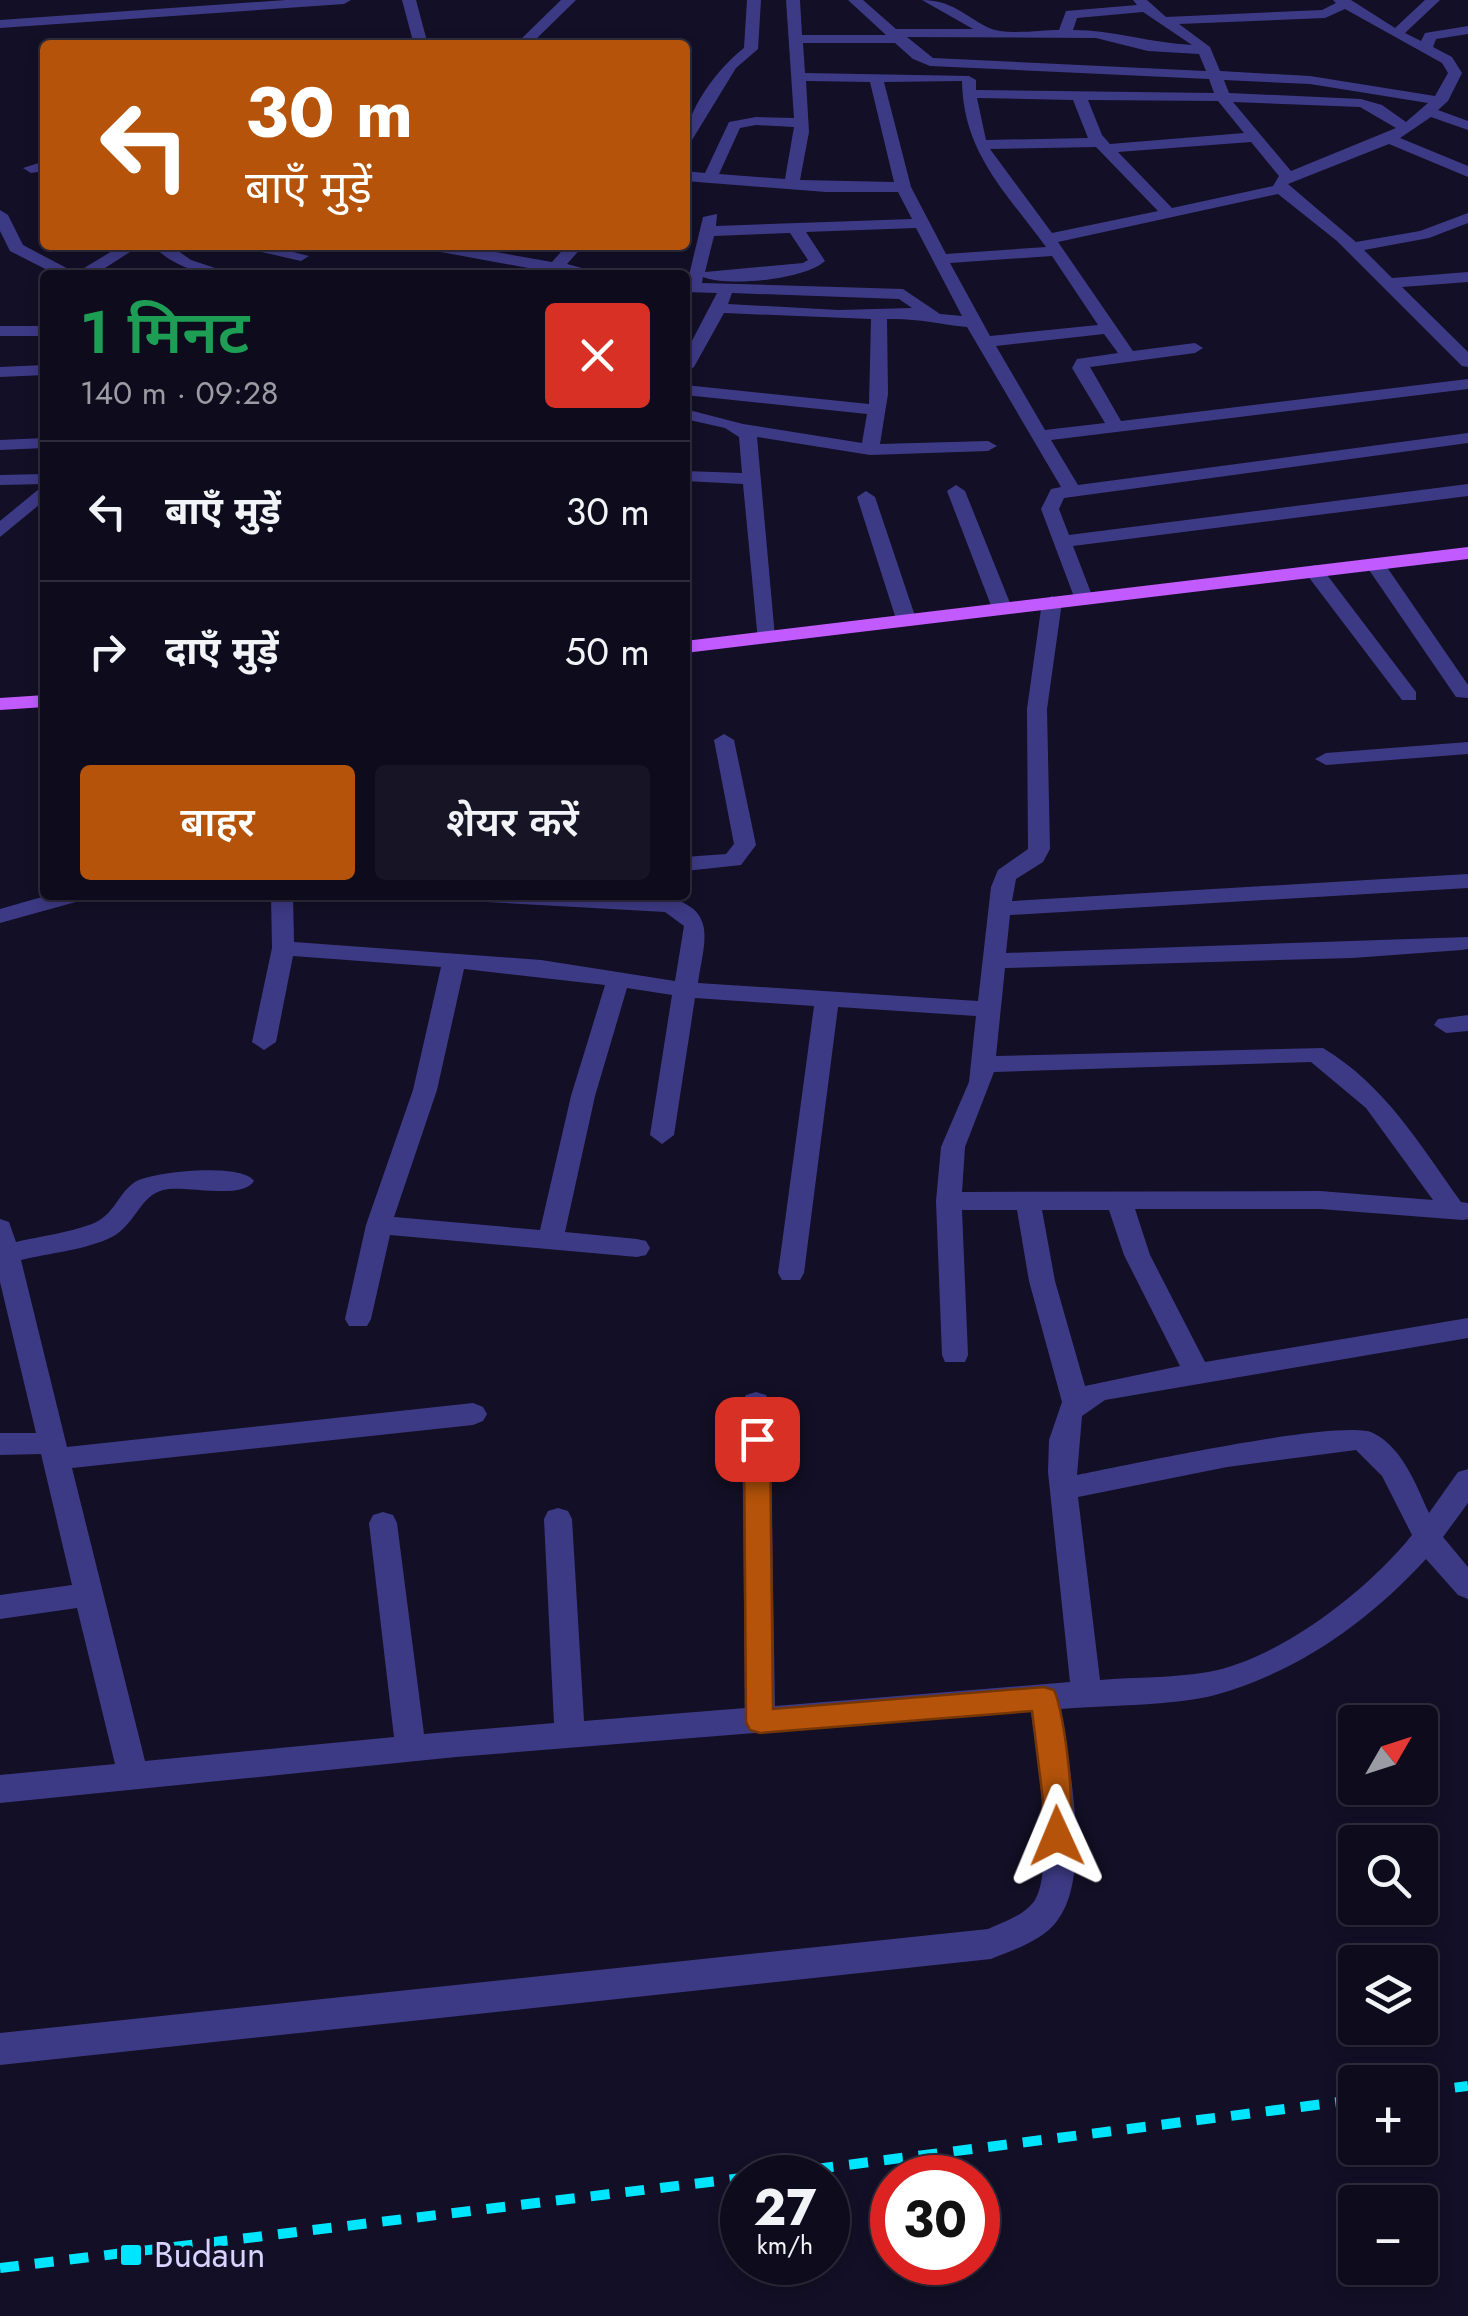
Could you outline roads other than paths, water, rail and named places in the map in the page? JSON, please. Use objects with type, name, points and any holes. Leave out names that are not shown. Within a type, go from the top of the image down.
[{"type":"main road","points":[[690,645],[1468,553]]},
{"type":"main road","points":[[0,704],[40,701]]},
{"type":"street","points":[[101,17],[102,0]]},
{"type":"street","points":[[0,24],[199,5],[344,0]]},
{"type":"street","points":[[409,0],[420,40]]},
{"type":"street","points":[[527,40],[569,0]]},
{"type":"street","points":[[690,132],[731,65],[751,49],[754,0]]},
{"type":"street","points":[[792,184],[802,123],[793,0]]},
{"type":"street","points":[[856,0],[924,60],[970,80],[1079,96],[1369,104],[1405,128]]},
{"type":"street","points":[[929,0],[968,18],[986,34]]},
{"type":"street","points":[[1396,34],[1432,0]]},
{"type":"street","points":[[1163,21],[1325,14],[1343,2],[1426,48],[1454,85],[1468,126]]},
{"type":"street","points":[[1065,34],[1070,14],[1142,4],[1190,36],[1205,50],[1222,97],[1285,183],[1468,362]]},
{"type":"street","points":[[1426,48],[1430,36],[1468,30]]},
{"type":"street","points":[[797,40],[1096,34],[1148,47],[1205,50]]},
{"type":"street","points":[[800,78],[1212,76],[1454,85]]},
{"type":"street","points":[[876,78],[903,186],[921,224],[973,322],[1071,488]]},
{"type":"street","points":[[970,80],[980,145],[997,176],[1051,245],[1128,356]]},
{"type":"street","points":[[940,259],[1051,245],[1285,183],[1405,128],[1454,85]]},
{"type":"street","points":[[1079,96],[1089,127],[1102,145],[1170,214]]},
{"type":"street","points":[[710,178],[734,125],[756,121],[802,123]]},
{"type":"street","points":[[980,145],[1102,145],[1252,137]]},
{"type":"street","points":[[1386,138],[1468,172]]},
{"type":"street","points":[[690,176],[903,186]]},
{"type":"street","points":[[0,215],[5,239],[28,256],[59,270]]},
{"type":"street","points":[[1353,247],[1423,235],[1468,218]]},
{"type":"street","points":[[691,283],[710,224],[796,229],[921,224]]},
{"type":"street","points":[[691,283],[798,271],[815,265],[818,261],[796,229]]},
{"type":"street","points":[[91,270],[125,250]]},
{"type":"street","points":[[167,250],[184,263],[210,270]]},
{"type":"street","points":[[285,270],[307,250]]},
{"type":"street","points":[[469,270],[490,250],[568,270]]},
{"type":"street","points":[[555,268],[571,250]]},
{"type":"street","points":[[1389,283],[1468,277]]},
{"type":"street","points":[[691,283],[726,290],[902,294],[945,322],[973,322]]},
{"type":"street","points":[[690,358],[726,290]]},
{"type":"street","points":[[718,308],[879,316],[928,313]]},
{"type":"street","points":[[870,450],[877,410],[879,316]]},
{"type":"street","points":[[985,342],[1108,328]]},
{"type":"street","points":[[0,332],[40,331]]},
{"type":"street","points":[[1116,427],[1080,368],[1090,361],[1195,348]]},
{"type":"street","points":[[0,372],[40,370]]},
{"type":"street","points":[[1042,436],[1468,384]]},
{"type":"street","points":[[690,391],[877,410]]},
{"type":"street","points":[[690,415],[740,428],[870,450],[988,446]]},
{"type":"street","points":[[740,428],[750,444],[765,637]]},
{"type":"street","points":[[1083,598],[1050,509],[1051,499],[1071,488],[1468,438]]},
{"type":"street","points":[[0,445],[40,443]]},
{"type":"street","points":[[690,476],[752,478]]},
{"type":"street","points":[[0,480],[40,479]]},
{"type":"street","points":[[1062,542],[1468,490]]},
{"type":"street","points":[[956,491],[1002,608]]},
{"type":"street","points":[[0,531],[40,495]]},
{"type":"street","points":[[866,497],[906,619]]},
{"type":"street","points":[[1375,564],[1463,693]]},
{"type":"street","points":[[1314,571],[1409,696]]},
{"type":"street","points":[[955,1355],[949,1201],[953,1146],[982,1082],[1006,875],[1034,857],[1039,849],[1037,709],[1052,602]]},
{"type":"street","points":[[690,864],[733,860],[746,845],[724,740]]},
{"type":"street","points":[[1326,759],[1468,748]]},
{"type":"street","points":[[1000,909],[1468,881]]},
{"type":"street","points":[[0,916],[58,900]]},
{"type":"street","points":[[264,1042],[283,948],[282,900]]},
{"type":"street","points":[[613,900],[670,905],[690,917],[695,926],[662,1135]]},
{"type":"street","points":[[994,961],[1352,951],[1462,944]]},
{"type":"street","points":[[283,948],[541,966],[686,990],[989,1008]]},
{"type":"street","points":[[358,1319],[380,1225],[425,1090],[454,960]]},
{"type":"street","points":[[550,1241],[583,1096],[618,980]]},
{"type":"street","points":[[791,1273],[828,999]]},
{"type":"street","points":[[982,1064],[1315,1054],[1332,1062],[1367,1096],[1460,1210]]},
{"type":"street","points":[[132,1776],[54,1451],[7,1286],[3,1241],[103,1230],[124,1216],[149,1185],[241,1180]]},
{"type":"street","points":[[1028,1200],[1042,1280],[1076,1403]]},
{"type":"street","points":[[1119,1200],[1137,1255],[1197,1373]]},
{"type":"street","points":[[949,1201],[1320,1200],[1460,1210]]},
{"type":"street","points":[[380,1225],[636,1248]]},
{"type":"street","points":[[1087,1695],[1065,1488],[1068,1415],[1076,1403],[1092,1393],[1468,1328]]},
{"type":"street","points":[[756,1402],[760,1722]]},
{"type":"street","points":[[0,1444],[54,1451],[473,1414]]},
{"type":"street","points":[[1065,1488],[1227,1456],[1360,1439],[1376,1446],[1428,1540],[1468,1588]]},
{"type":"street","points":[[0,1789],[411,1749],[1211,1684],[1264,1667],[1299,1649],[1350,1612],[1401,1570],[1428,1540],[1468,1480]]},
{"type":"street","points":[[558,1520],[570,1736]]},
{"type":"street","points":[[383,1523],[411,1749]]},
{"type":"street","points":[[0,1607],[89,1594]]},
{"type":"street","points":[[0,2049],[991,1944],[1035,1922],[1050,1904],[1056,1873],[1058,1800],[1044,1698]]},
{"type":"railway","points":[[1438,2090],[1468,2086]]},
{"type":"railway","points":[[850,2165],[1338,2102]]},
{"type":"railway","points":[[0,2268],[720,2181]]},
{"type":"place","name":"Budaun","points":[[131,2255]]}]
